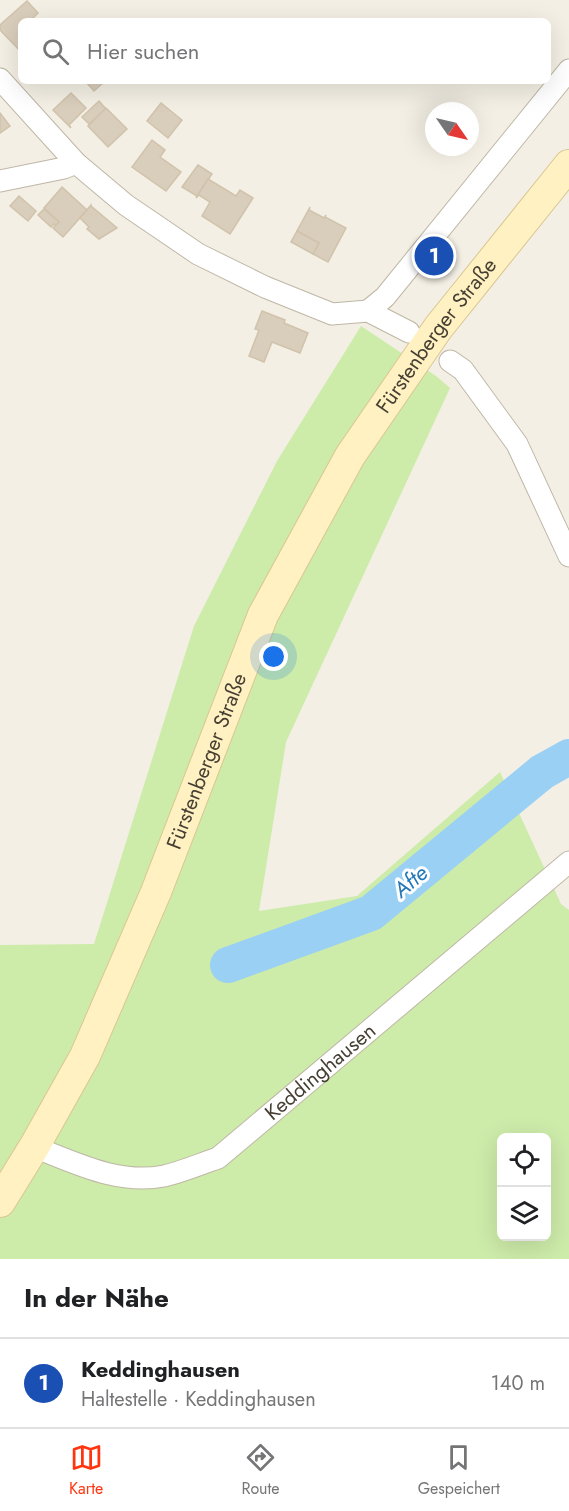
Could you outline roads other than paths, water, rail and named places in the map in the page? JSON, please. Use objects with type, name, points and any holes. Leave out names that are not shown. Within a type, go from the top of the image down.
[{"type":"main road","name":"Fürstenberger Straße","points":[[0,1202],[85,1056],[156,892],[263,615],[350,456],[438,328],[569,165]]},
{"type":"street","points":[[368,311],[385,297],[569,70]]},
{"type":"street","points":[[0,79],[76,163],[126,206],[198,254],[265,287],[332,314],[368,311],[409,332]]},
{"type":"street","points":[[0,181],[64,168],[76,163]]},
{"type":"street","points":[[450,361],[463,370],[518,444],[569,556]]},
{"type":"street","name":"Keddinghausen","points":[[34,1147],[110,1175],[138,1179],[165,1176],[218,1158],[569,862]]},
{"type":"waterway","name":"Afte","points":[[228,965],[371,913],[542,772],[569,757]]},
{"type":"place","name":"Keddinghausen","points":[[434,256]]}]
